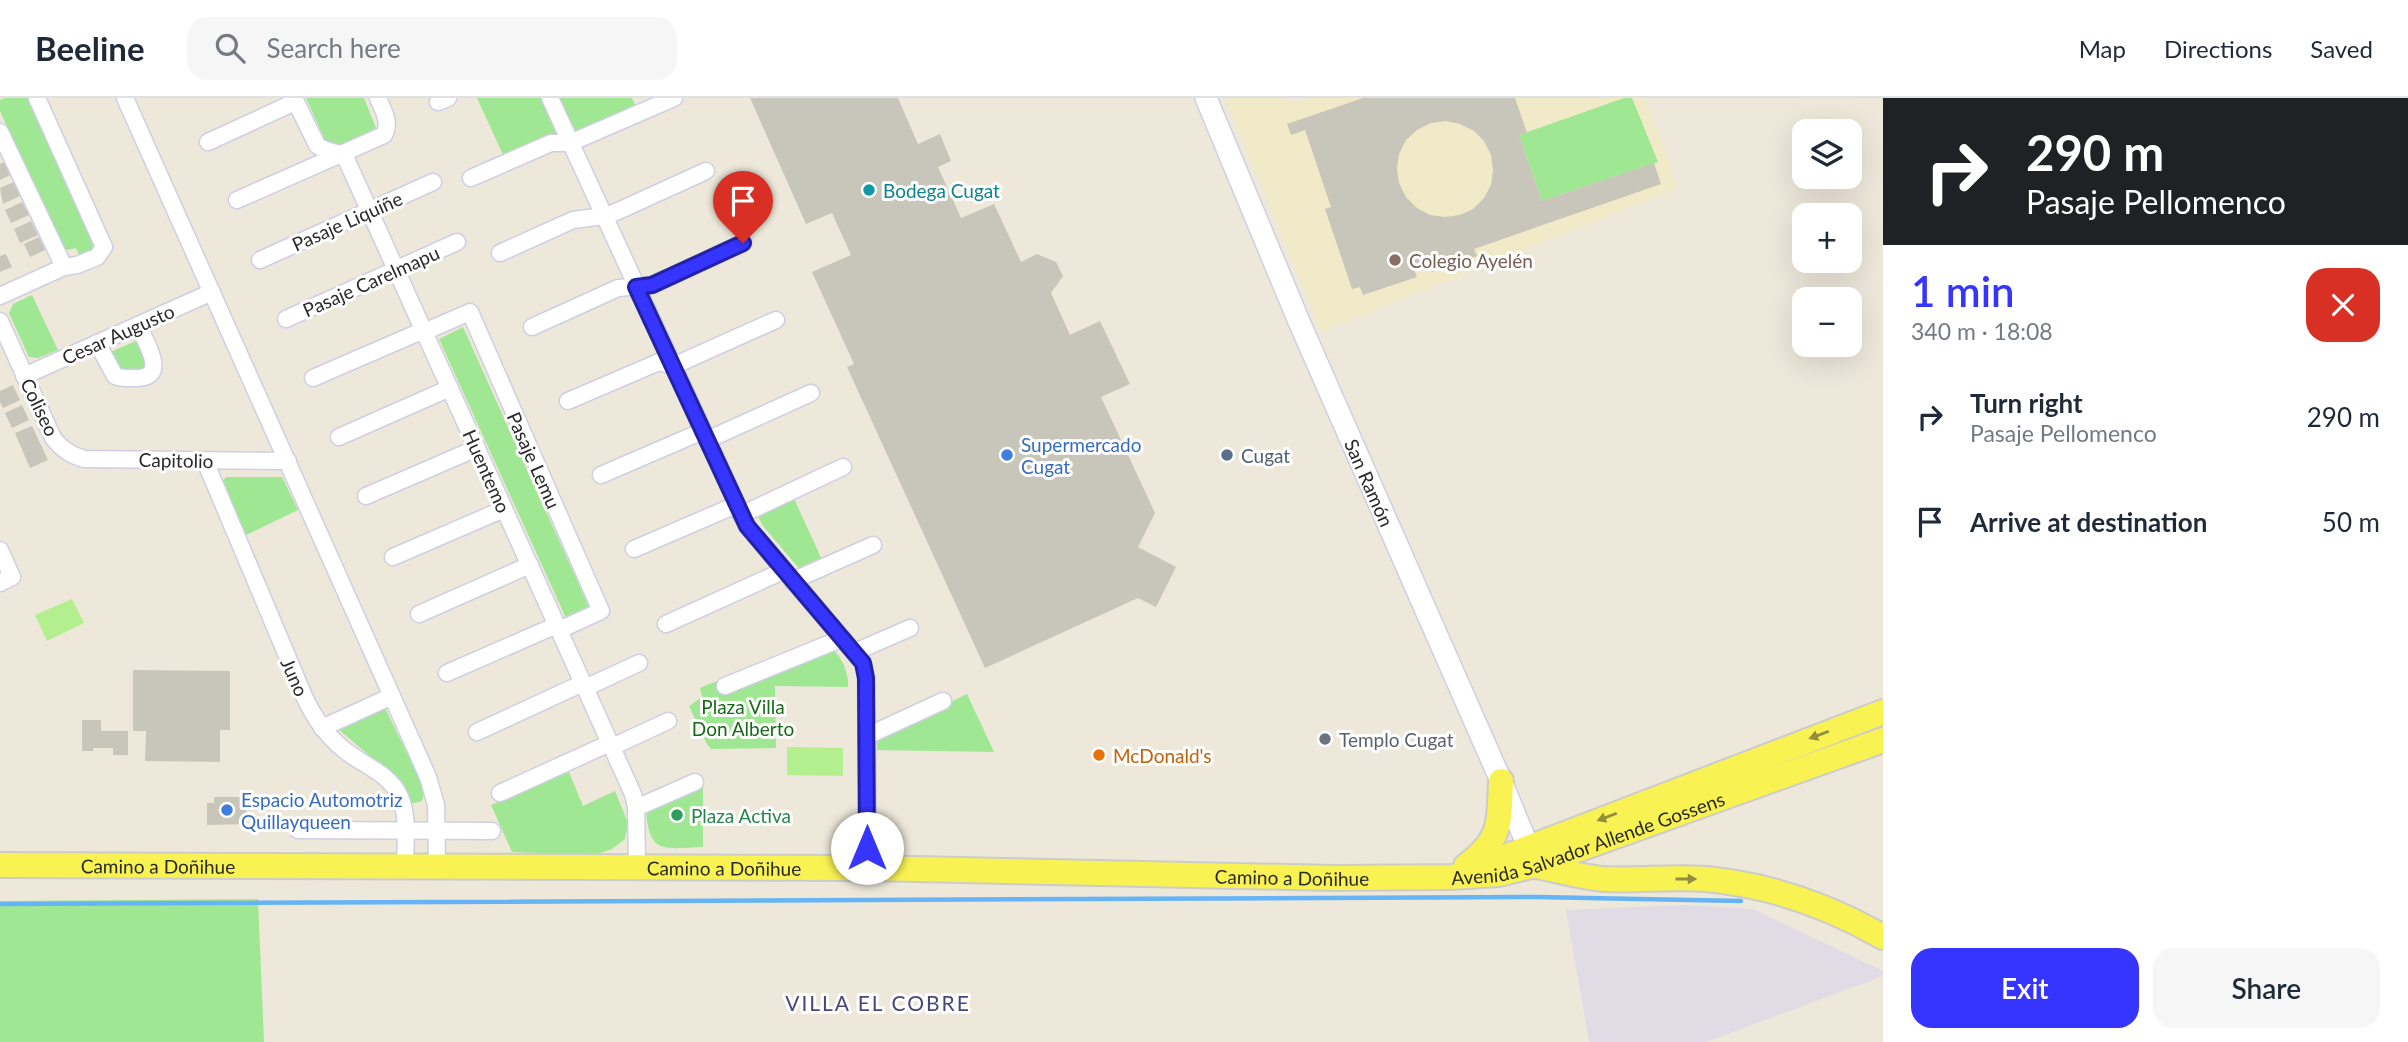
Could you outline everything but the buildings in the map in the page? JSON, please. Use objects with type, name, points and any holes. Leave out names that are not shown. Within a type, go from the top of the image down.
[{"type":"main road","name":"Avenida Salvador Allende Gossens","points":[[1450,877],[1499,874],[1532,856],[1883,712]]},
{"type":"main road","name":"Avenida Salvador Allende Gossens","points":[[1532,856],[1883,740]]},
{"type":"main road","points":[[1450,877],[1475,859],[1493,840],[1500,814],[1501,782]]},
{"type":"main road","points":[[1532,856],[1602,879],[1706,879],[1747,886],[1802,899],[1835,912],[1883,937]]},
{"type":"main road","name":"Camino a Doñihue","points":[[0,865],[868,868],[1335,878],[1450,877]]},
{"type":"street","points":[[0,296],[64,267],[97,257],[103,251],[103,244],[37,98]]},
{"type":"street","points":[[125,98],[434,793],[438,831],[437,866]]},
{"type":"street","points":[[237,200],[384,135],[386,117],[378,98]]},
{"type":"street","points":[[550,98],[749,530],[863,663],[866,678],[868,868]]},
{"type":"street","points":[[471,178],[551,143],[570,143],[674,98]]},
{"type":"street","name":"San Ramón","points":[[1206,98],[1300,324],[1532,856]]},
{"type":"street","points":[[208,142],[294,100],[317,145],[323,150],[342,155]]},
{"type":"street","points":[[0,132],[64,267]]},
{"type":"street","name":"Huentemo","points":[[342,155],[370,211],[633,794],[636,808],[637,867]]},
{"type":"street","points":[[500,253],[573,219],[604,216],[706,171]]},
{"type":"street","name":"Pasaje Liquiñe","points":[[260,260],[433,182]]},
{"type":"street","name":"Pasaje Carelmapu","points":[[286,319],[457,242]]},
{"type":"street","points":[[532,327],[618,288],[652,285],[743,243]]},
{"type":"street","name":"Cesar Augusto","points":[[24,376],[212,292]]},
{"type":"street","name":"Pasaje Lemu","points":[[424,331],[470,312],[601,611],[447,673]]},
{"type":"street","points":[[568,401],[659,362],[673,366],[776,320]]},
{"type":"street","name":"Coliseo","points":[[0,321],[53,438],[66,452]]},
{"type":"street","points":[[97,343],[115,376],[148,377],[155,365],[138,325]]},
{"type":"street","points":[[313,378],[424,331]]},
{"type":"street","points":[[339,437],[450,388]]},
{"type":"street","points":[[601,475],[811,393]]},
{"type":"street","points":[[366,496],[477,448]]},
{"type":"street","name":"Capitolio","points":[[66,452],[84,459],[288,461]]},
{"type":"street","name":"Juno","points":[[205,461],[304,696],[322,728],[340,746],[381,774],[395,788],[403,804],[405,867]]},
{"type":"street","points":[[634,550],[843,467]]},
{"type":"street","points":[[393,556],[504,509]]},
{"type":"street","points":[[666,624],[873,545]]},
{"type":"street","points":[[0,550],[12,577],[0,583]]},
{"type":"street","points":[[419,614],[530,565]]},
{"type":"street","points":[[855,652],[910,628]]},
{"type":"street","points":[[725,686],[843,638]]},
{"type":"street","points":[[477,732],[639,663]]},
{"type":"street","points":[[322,728],[392,696]]},
{"type":"street","points":[[867,736],[943,701]]},
{"type":"street","points":[[500,793],[668,721]]},
{"type":"street","points":[[636,808],[695,782]]},
{"type":"street","points":[[298,830],[492,831]]},
{"type":"shaded area","name":"Colegio Ayelén","points":[[1225,98],[1289,98],[1292,104],[1310,98],[1645,98],[1678,188],[1321,332]]},
{"type":"shaded area","points":[[1684,905],[1753,909],[1883,971],[1883,976],[1706,1042],[1589,1042],[1566,910]]},
{"type":"green space","points":[[29,98],[97,249],[80,257],[76,248],[62,251],[0,111],[0,100]]},
{"type":"green space","points":[[306,98],[364,98],[376,128],[341,145],[326,142]]},
{"type":"green space","points":[[477,98],[632,98],[637,109],[505,159]]},
{"type":"green space","points":[[1624,98],[1632,98],[1658,162],[1542,201],[1519,135]]},
{"type":"green space","points":[[32,295],[58,350],[38,358],[29,357],[9,313],[13,304]]},
{"type":"green space","points":[[463,327],[589,607],[566,618],[439,339]]},
{"type":"green space","points":[[136,341],[149,371],[116,372],[108,353]]},
{"type":"green space","points":[[226,477],[282,477],[298,510],[246,535],[223,481]]},
{"type":"green space","points":[[792,494],[823,562],[802,572],[763,526],[755,511]]},
{"type":"green space","points":[[72,599],[84,623],[47,641],[35,615]]},
{"type":"green space","name":"Plaza Villa Don Alberto","points":[[834,650],[845,667],[848,687],[775,686],[776,748],[711,749],[707,744],[689,706],[702,697],[700,688],[717,681],[724,691]]},
{"type":"green space","points":[[967,694],[994,752],[877,750],[877,737]]},
{"type":"green space","points":[[384,706],[425,790],[422,801],[410,804],[398,780],[337,728]]},
{"type":"green space","points":[[787,747],[843,748],[843,776],[787,775]]},
{"type":"green space","points":[[569,772],[583,806],[615,791],[628,823],[625,839],[612,849],[594,855],[512,852],[491,805]]},
{"type":"green space","points":[[703,785],[703,847],[669,848],[655,842],[648,825],[646,810]]},
{"type":"green space","points":[[258,899],[264,1042],[0,1042],[0,901]]},
{"type":"waterway","points":[[0,904],[1537,897],[1741,901]]},
{"type":"place","name":"Bodega Cugat","points":[[869,190]]},
{"type":"place","name":"Colegio Ayelén","points":[[1395,260]]},
{"type":"place","name":"Supermercado Cugat","points":[[1007,455]]},
{"type":"place","name":"Cugat","points":[[1227,455]]},
{"type":"place","name":"Templo Cugat","points":[[1325,739]]},
{"type":"place","name":"McDonald's","points":[[1099,755]]},
{"type":"place","name":"Espacio Automotriz Quillayqueen","points":[[227,810]]},
{"type":"place","name":"Plaza Activa","points":[[677,815]]},
{"type":"district","name":"VILLA EL COBRE","points":[[878,1002]]},
{"type":"route","points":[[743,243],[652,285],[636,287],[749,530],[863,663],[866,678],[867,848]]}]
